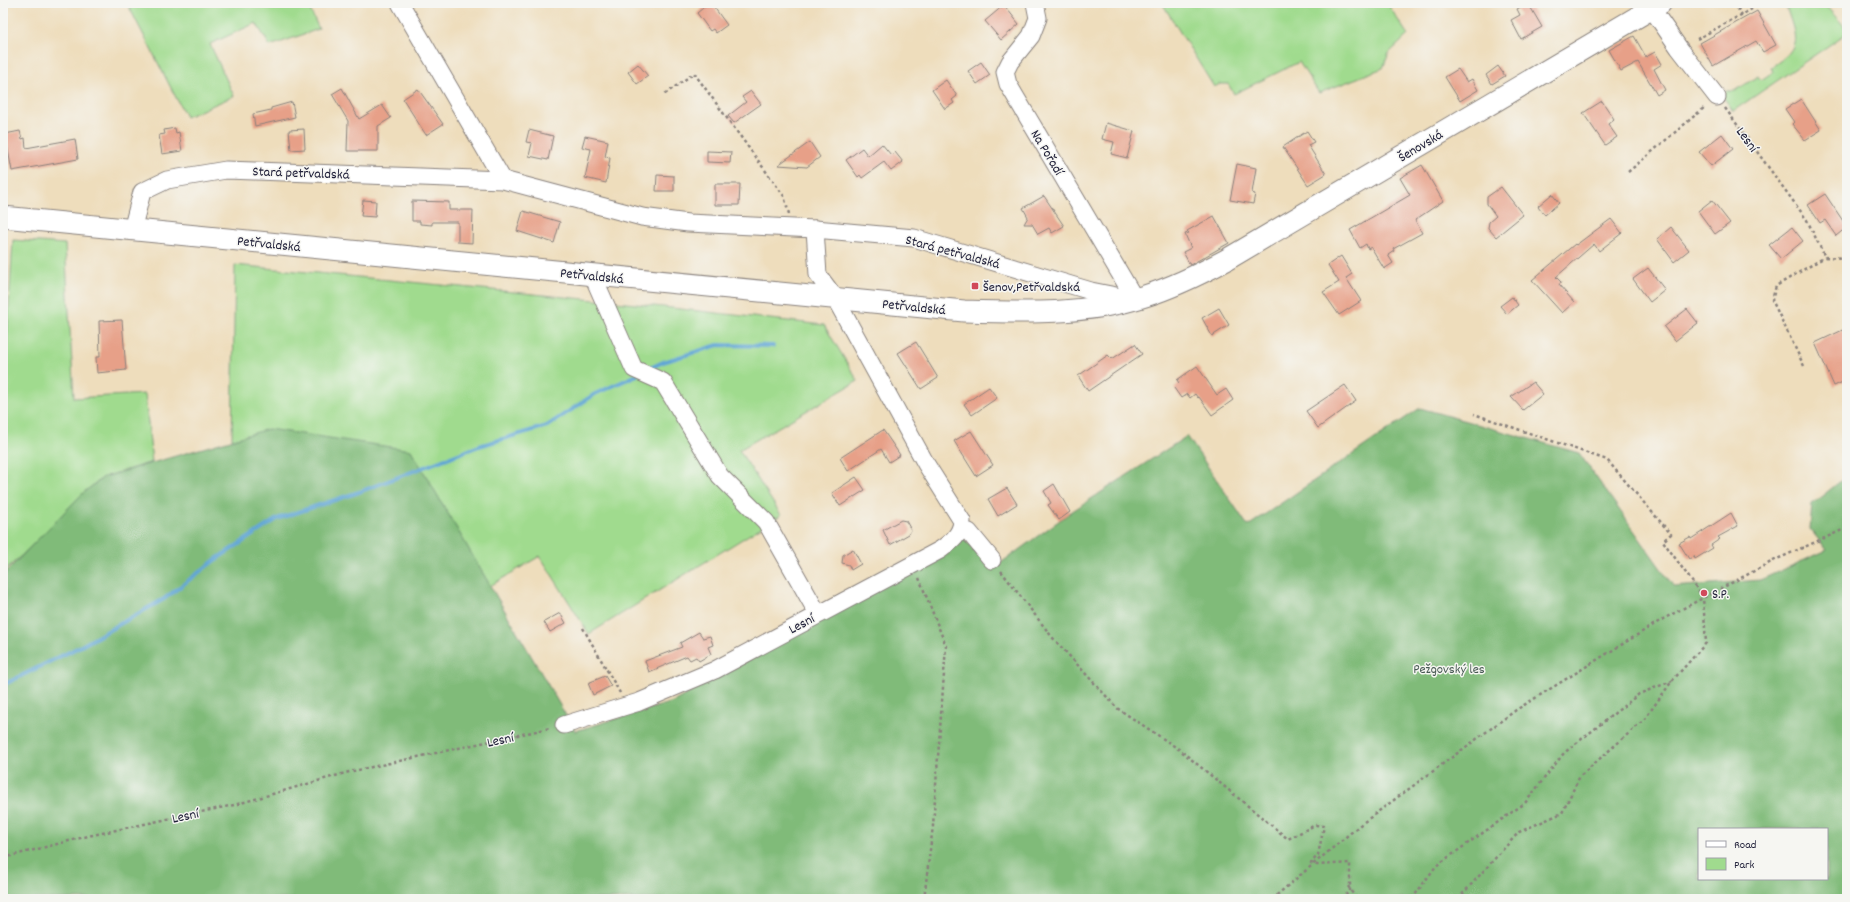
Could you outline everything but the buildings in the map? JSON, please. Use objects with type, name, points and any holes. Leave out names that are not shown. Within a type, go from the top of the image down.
[{"type":"main road","name":"Šenovská","points":[[1178,284],[1243,250],[1657,6]]},
{"type":"main road","name":"Petřvaldská","points":[[3,217],[964,311],[1068,311],[1089,309],[1135,299],[1178,284]]},
{"type":"street","points":[[400,3],[503,180]]},
{"type":"street","name":"Na Pořadí","points":[[1035,3],[1038,18],[1031,36],[1010,62],[1006,72],[1008,84],[1135,299]]},
{"type":"street","points":[[1657,6],[1679,48],[1717,97]]},
{"type":"street","name":"Stará petřvaldská","points":[[132,230],[142,192],[167,180],[226,170],[503,180],[642,217],[688,223],[815,229],[914,238],[1091,291],[1135,299]]},
{"type":"street","points":[[815,229],[818,275],[835,298],[926,464],[962,521],[961,529],[969,532],[992,560]]},
{"type":"street","points":[[594,276],[634,369],[663,382],[720,476],[766,522],[818,614]]},
{"type":"street","name":"Lesní","points":[[564,725],[628,706],[715,670],[940,550],[953,540],[961,529]]},
{"type":"path","points":[[1734,3],[1742,15]]},
{"type":"path","points":[[1697,39],[1752,8]]},
{"type":"path","points":[[665,94],[694,73],[784,196],[793,228]]},
{"type":"path","points":[[1628,172],[1717,97]]},
{"type":"path","name":"Lesní","points":[[1717,97],[1807,220],[1825,257]]},
{"type":"path","points":[[1804,366],[1772,300],[1776,286],[1825,257],[1847,258]]},
{"type":"path","points":[[1458,899],[1519,832],[1562,813],[1580,776],[1644,720],[1672,681],[1706,643],[1703,597],[1664,541],[1671,534],[1607,460],[1474,414]]},
{"type":"path","points":[[1272,899],[1360,825],[1516,710],[1663,619],[1703,597],[1775,560],[1847,528]]},
{"type":"path","points":[[992,560],[1052,638],[1117,708],[1180,750],[1288,839],[1315,826],[1324,826],[1318,855],[1311,863],[1317,865],[1350,862],[1350,891],[1341,899]]},
{"type":"path","points":[[914,564],[946,646],[933,826],[924,899]]},
{"type":"path","points":[[583,628],[628,706]]},
{"type":"path","points":[[1412,899],[1436,866],[1525,802],[1564,753],[1639,694],[1672,681]]},
{"type":"path","name":"Lesní","points":[[3,858],[88,836],[234,805],[349,772],[564,725]]},
{"type":"path","points":[[1348,886],[1356,899]]},
{"type":"green space","points":[[127,3],[307,3],[319,29],[270,46],[256,23],[210,44],[234,96],[186,117]]},
{"type":"green space","points":[[1162,3],[1387,3],[1408,35],[1389,53],[1383,68],[1319,93],[1299,62],[1234,94],[1228,84],[1220,84],[1214,87]]},
{"type":"green space","points":[[1785,3],[1823,3],[1847,29],[1847,33],[1733,111],[1722,95],[1726,91],[1735,91],[1758,76],[1761,80],[1773,72],[1771,67],[1782,60],[1793,46],[1794,32]]},
{"type":"green space","points":[[13,240],[65,244],[74,398],[145,394],[152,462],[104,477],[94,484],[3,572],[3,406]]},
{"type":"green space","points":[[235,265],[636,304],[824,325],[858,381],[739,450],[781,515],[589,634],[540,556],[490,586],[410,450],[232,440]]},
{"type":"green space","name":"Pežgovský les","points":[[1420,408],[1579,453],[1674,587],[1760,580],[1827,550],[1810,529],[1812,504],[1847,476],[1847,899],[3,899],[3,575],[84,492],[104,477],[268,429],[411,450],[575,731],[673,702],[964,538],[991,570],[1071,512],[1187,436],[1248,526]]},
{"type":"waterway","points":[[648,369],[663,362],[718,345],[773,346]]},
{"type":"waterway","points":[[3,685],[81,646],[164,599],[215,560],[277,519],[359,492],[479,446],[547,426],[595,394],[637,375]]},
{"type":"place","name":"Šenov,Petřvaldská","points":[[975,286]]},
{"type":"place","name":"S.P.","points":[[1704,593]]}]
